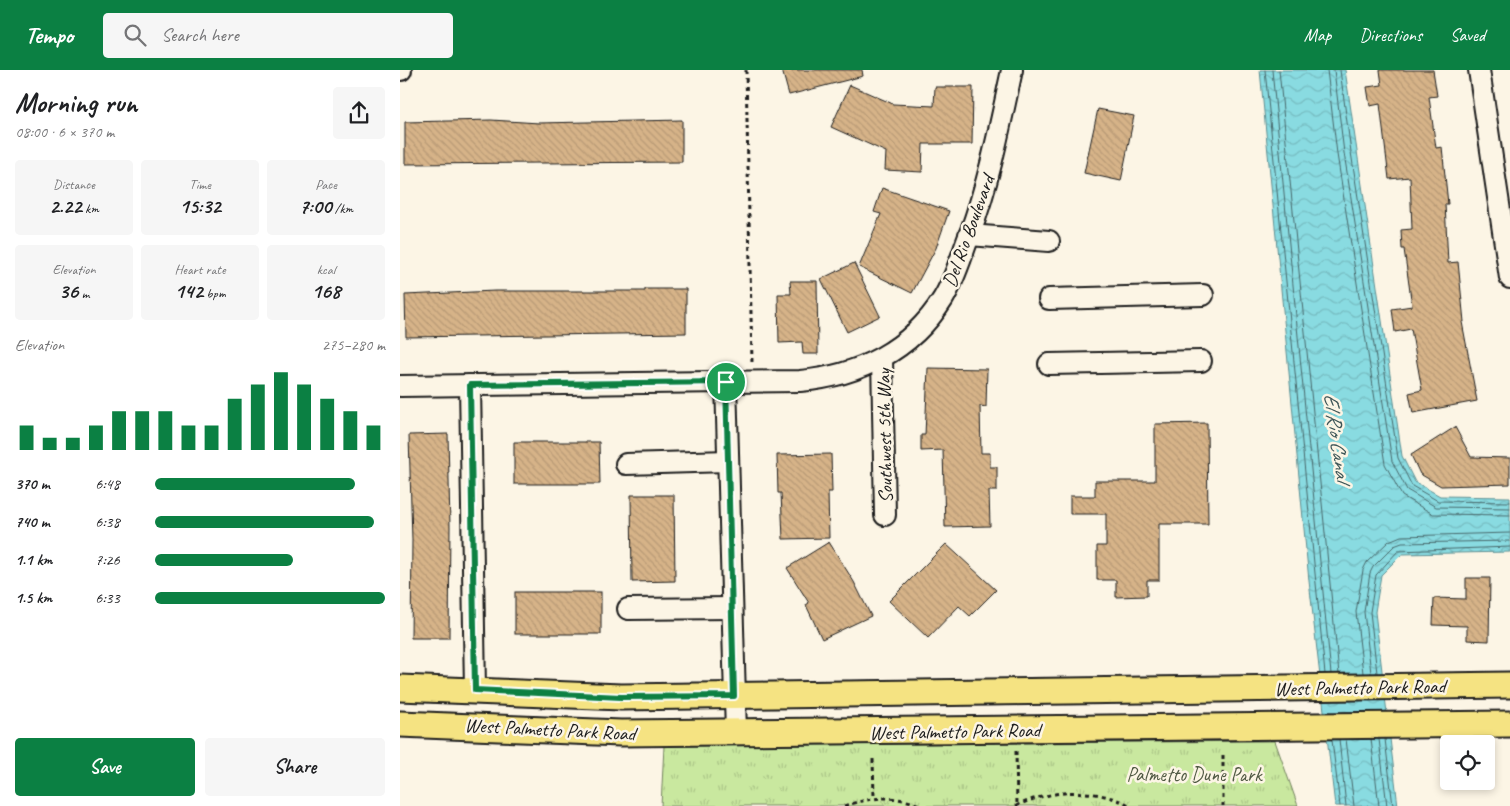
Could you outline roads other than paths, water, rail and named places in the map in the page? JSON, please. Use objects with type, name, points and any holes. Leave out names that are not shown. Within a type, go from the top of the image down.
[{"type":"main road","name":"West Palmetto Park Road","points":[[400,688],[621,697],[1510,685]]},
{"type":"main road","name":"West Palmetto Park Road","points":[[400,724],[468,725],[544,731],[736,733],[1510,724]]},
{"type":"street","name":"Del Rio Boulevard","points":[[400,386],[752,382],[822,379],[843,375],[882,358],[916,332],[943,298],[953,279],[970,235],[992,164],[1012,70]]},
{"type":"street","points":[[1479,70],[1510,278]]},
{"type":"street","points":[[970,235],[1049,242]]},
{"type":"street","points":[[1049,299],[1203,295]]},
{"type":"street","name":"Southwest 5th Way","points":[[882,358],[885,514]]},
{"type":"street","points":[[1049,364],[1201,361]]},
{"type":"street","points":[[726,382],[736,733]]},
{"type":"street","points":[[470,385],[475,690]]},
{"type":"street","points":[[626,464],[728,461]]},
{"type":"street","points":[[628,610],[732,608]]},
{"type":"water","name":"El Rio Canal","points":[[1260,70],[1345,70],[1402,456],[1415,482],[1440,496],[1510,497],[1510,552],[1402,554],[1381,575],[1375,612],[1398,806],[1335,806],[1309,581]]},
{"type":"park label","name":"Palmetto Dune Park","points":[[1194,774]]}]
